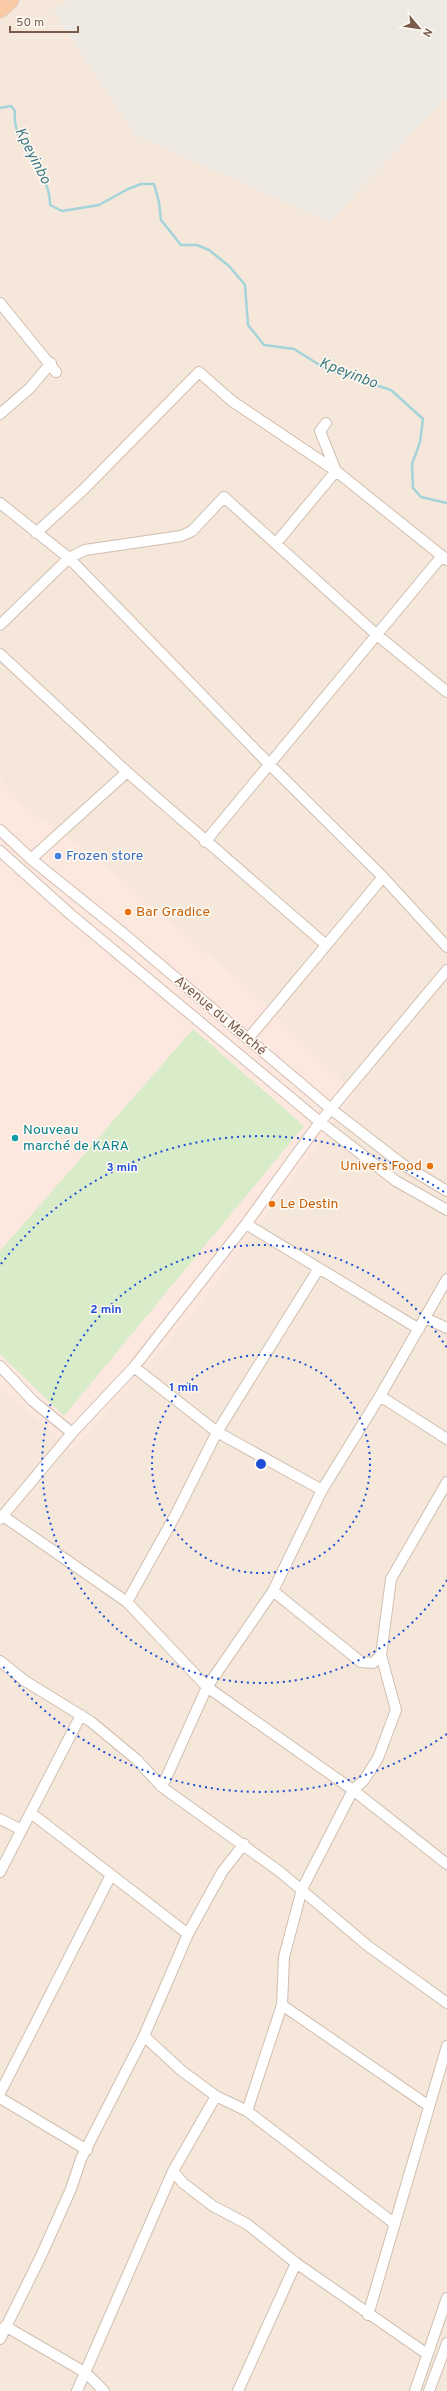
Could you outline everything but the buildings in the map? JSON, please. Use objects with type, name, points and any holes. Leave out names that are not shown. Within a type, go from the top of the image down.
[{"type":"highway","points":[[0,9],[10,0]]},
{"type":"street","points":[[0,303],[54,368],[0,414]]},
{"type":"street","points":[[36,533],[84,489],[199,372],[232,401],[336,471],[445,558],[377,635],[205,842]]},
{"type":"street","points":[[326,423],[320,431],[336,471]]},
{"type":"street","points":[[277,542],[336,471]]},
{"type":"street","points":[[0,624],[69,558],[85,550],[181,536],[192,531],[224,497],[277,542],[377,635],[447,692]]},
{"type":"street","points":[[0,503],[69,558],[269,764],[383,876],[447,947]]},
{"type":"street","points":[[0,654],[205,842],[325,944]]},
{"type":"street","points":[[31,859],[127,772]]},
{"type":"street","name":"Avenue du Marché","points":[[0,830],[31,859],[82,900],[330,1109],[402,1164],[447,1192]]},
{"type":"street","name":"Avenue du Marché","points":[[0,851],[70,913],[320,1122],[396,1181],[447,1210]]},
{"type":"street","points":[[248,1039],[325,944],[383,876]]},
{"type":"street","points":[[70,913],[82,900]]},
{"type":"street","points":[[447,970],[330,1109],[246,1224],[134,1367],[72,1433],[1,1518],[127,1602],[207,1687],[353,1790],[447,1864]]},
{"type":"street","points":[[246,1224],[419,1329]]},
{"type":"street","points":[[127,1602],[176,1514],[217,1432],[318,1268]]},
{"type":"street","points":[[162,1787],[207,1687],[273,1592],[322,1490],[380,1396],[447,1279]]},
{"type":"street","points":[[425,1318],[447,1328]]},
{"type":"street","points":[[0,1366],[33,1401],[72,1433]]},
{"type":"street","points":[[134,1367],[217,1432],[322,1490]]},
{"type":"street","points":[[380,1396],[447,1439]]},
{"type":"street","points":[[247,2111],[265,2052],[282,2004],[284,1957],[302,1889],[353,1790],[364,1780],[378,1758],[396,1710],[381,1655],[391,1579],[447,1482]]},
{"type":"street","points":[[273,1592],[361,1662],[373,1663],[381,1655]]},
{"type":"street","points":[[0,1661],[25,1681],[81,1715],[136,1759],[162,1787],[244,1844],[302,1889],[368,1946],[447,2003]]},
{"type":"street","points":[[0,1872],[81,1715]]},
{"type":"street","points":[[31,1813],[188,1934]]},
{"type":"street","points":[[0,1819],[22,1830]]},
{"type":"street","points":[[0,2339],[5,2326],[44,2250],[86,2150],[144,2036],[188,1934],[222,1872],[244,1844]]},
{"type":"street","points":[[0,2093],[111,1875]]},
{"type":"street","points":[[282,2004],[429,2106]]},
{"type":"street","points":[[144,2036],[182,2071],[216,2096],[247,2111],[395,2224]]},
{"type":"street","points":[[368,2315],[447,2046]]},
{"type":"street","points":[[76,2391],[86,2373],[173,2171],[216,2096]]},
{"type":"street","points":[[0,2098],[86,2150]]},
{"type":"street","points":[[173,2171],[183,2183],[213,2206],[248,2224],[296,2263],[368,2315],[427,2354]]},
{"type":"street","points":[[238,2391],[296,2263]]},
{"type":"street","points":[[416,2391],[427,2354],[447,2298]]},
{"type":"street","points":[[5,2326],[86,2373],[104,2391]]},
{"type":"street","points":[[430,2391],[447,2343]]},
{"type":"shaded area","points":[[0,0],[447,0],[447,2391],[0,2391]]},
{"type":"shaded area","points":[[68,0],[447,0],[447,97],[329,222],[135,135],[53,12]]},
{"type":"shaded area","name":"Nouveau marché de KARA","points":[[0,778],[22,805],[94,856],[242,983],[355,1093],[193,1314],[73,1449],[0,1388]]},
{"type":"green space","points":[[193,1029],[304,1126],[64,1416],[0,1354],[0,1251]]},
{"type":"waterway","name":"Kpeyinbo","points":[[0,108],[11,106],[15,111],[15,124],[19,136],[49,192],[50,205],[62,211],[99,205],[128,189],[141,184],[154,184],[159,202],[161,220],[181,245],[197,245],[209,250],[229,266],[245,285],[248,325],[264,345],[294,349],[326,369],[391,390],[423,419],[420,442],[412,464],[413,488],[421,497],[447,503]]},
{"type":"place","name":"Frozen store","points":[[58,856]]},
{"type":"place","name":"Bar Gradice","points":[[128,912]]},
{"type":"place","name":"Nouveau marché de KARA","points":[[15,1138]]},
{"type":"place","name":"Univers Food","points":[[430,1166]]},
{"type":"place","name":"Le Destin","points":[[272,1204]]}]
